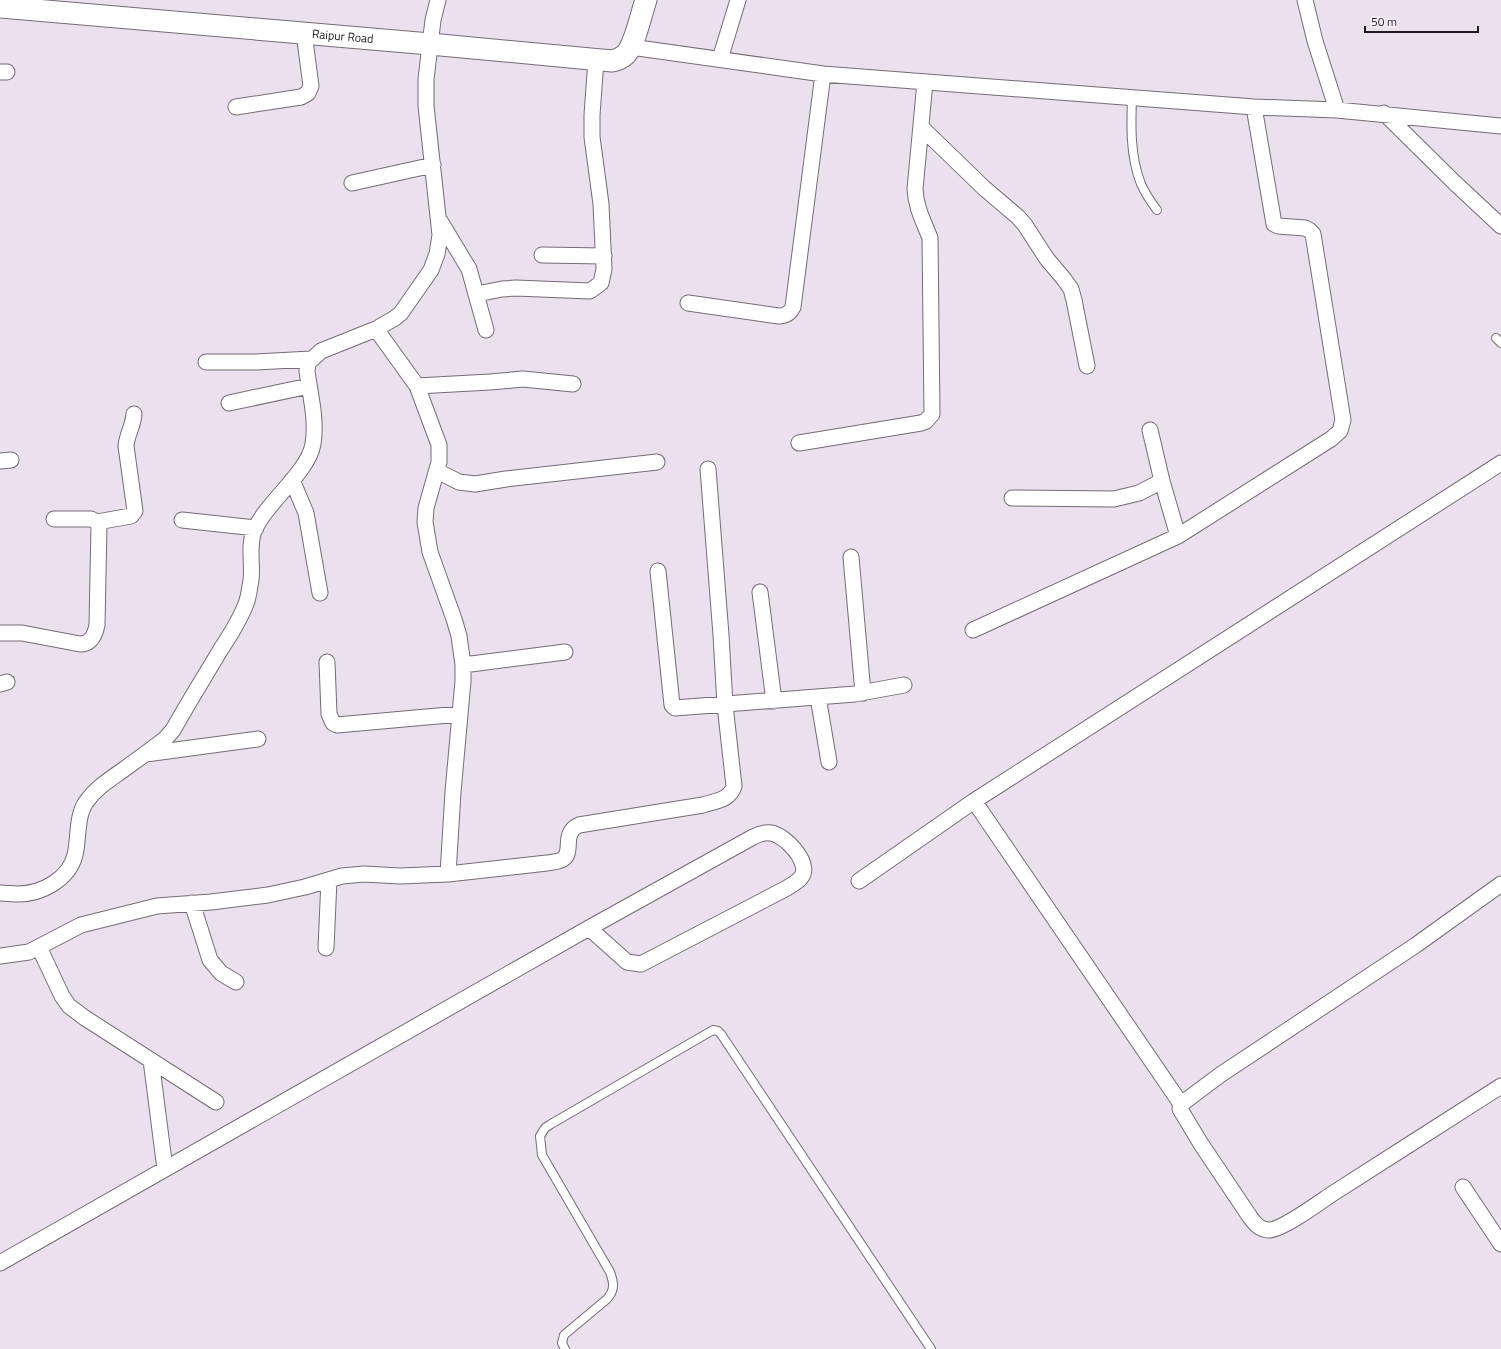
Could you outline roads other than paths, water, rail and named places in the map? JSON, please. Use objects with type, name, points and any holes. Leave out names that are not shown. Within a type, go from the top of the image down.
[{"type":"main road","points":[[631,47],[646,0]]},
{"type":"main road","name":"Raipur Road","points":[[0,7],[430,44],[596,60],[612,61],[620,59],[626,55],[631,47]]},
{"type":"street","points":[[0,893],[19,894],[36,892],[60,880],[68,870],[75,856],[81,815],[85,804],[101,786],[165,739],[173,730],[238,621],[247,601],[251,580],[252,544],[256,528],[265,512],[292,480],[310,454],[313,444],[314,425],[307,367],[311,359],[321,351],[376,329],[395,318],[401,313],[431,270],[440,235],[426,106],[426,79],[430,44],[438,0]]},
{"type":"street","points":[[720,59],[738,0]]},
{"type":"street","points":[[1305,0],[1315,41],[1337,110]]},
{"type":"street","points":[[236,107],[301,97],[308,93],[311,86],[304,33]]},
{"type":"street","points":[[631,47],[823,74],[1254,107],[1384,113],[1501,126]]},
{"type":"street","points":[[477,294],[516,288],[590,291],[601,283],[604,269],[604,256],[601,204],[592,137],[596,60]]},
{"type":"street","points":[[688,303],[779,316],[787,314],[793,307],[823,74]]},
{"type":"street","points":[[799,443],[921,423],[926,421],[932,414],[930,238],[919,214],[915,189],[925,82]]},
{"type":"street","points":[[973,630],[1178,536],[1337,435],[1342,426],[1343,420],[1313,234],[1305,228],[1278,226],[1274,224],[1254,107]]},
{"type":"street","points":[[1384,113],[1501,226]]},
{"type":"street","points":[[921,127],[984,188],[1018,217],[1047,259],[1071,289],[1087,366]]},
{"type":"street","points":[[352,183],[433,165]]},
{"type":"street","points":[[439,220],[469,269],[486,330]]},
{"type":"street","points":[[542,255],[604,256]]},
{"type":"street","points":[[376,329],[417,386],[439,445],[440,453],[438,471],[426,508],[425,522],[430,552],[454,619],[460,643],[463,665],[448,874]]},
{"type":"street","points":[[206,362],[256,362],[311,359]]},
{"type":"street","points":[[417,386],[523,379],[573,384]]},
{"type":"street","points":[[229,403],[309,386]]},
{"type":"street","points":[[54,519],[91,519],[97,522],[131,516],[136,511],[126,446],[127,439],[134,423],[134,414]]},
{"type":"street","points":[[1150,430],[1162,481],[1178,536]]},
{"type":"street","points":[[438,471],[459,482],[475,484],[506,479],[657,462]]},
{"type":"street","points":[[859,881],[974,801],[1501,462]]},
{"type":"street","points":[[0,956],[23,954],[81,925],[157,906],[275,894],[305,888],[342,876],[364,874],[400,876],[448,874],[562,860],[567,854],[570,834],[574,827],[579,825],[596,821],[703,805],[728,796],[734,786],[724,705],[721,635],[708,469]]},
{"type":"street","points":[[292,480],[306,513],[320,592]]},
{"type":"street","points":[[1012,498],[1114,499],[1139,493],[1162,481]]},
{"type":"street","points":[[182,520],[256,528]]},
{"type":"street","points":[[0,632],[22,633],[80,644],[87,643],[92,638],[96,633],[97,625],[100,529],[97,522]]},
{"type":"street","points":[[851,557],[863,693]]},
{"type":"street","points":[[658,571],[673,706],[677,709],[863,693],[904,685]]},
{"type":"street","points":[[760,592],[774,701]]},
{"type":"street","points":[[463,665],[565,652]]},
{"type":"street","points":[[327,662],[328,708],[330,718],[333,723],[337,725],[460,714]]},
{"type":"street","points":[[818,697],[829,762]]},
{"type":"street","points":[[144,754],[258,738]]},
{"type":"street","points":[[974,801],[1181,1104],[1180,1109],[1193,1131],[1255,1225],[1262,1229],[1270,1230],[1278,1228],[1501,1086]]},
{"type":"street","points":[[0,1263],[589,928],[753,837],[763,833],[772,833],[784,839],[802,860],[804,869],[802,876],[787,888],[641,964],[627,962],[589,928]]},
{"type":"street","points":[[326,948],[329,880]]},
{"type":"street","points":[[1181,1104],[1220,1075],[1416,945],[1501,884]]},
{"type":"street","points":[[192,903],[210,960],[221,973],[236,982]]},
{"type":"street","points":[[39,947],[62,996],[69,1006],[85,1018],[216,1102]]},
{"type":"street","points":[[151,1060],[165,1170]]},
{"type":"street","points":[[1463,1187],[1501,1244]]},
{"type":"lane","points":[[1132,97],[1131,135],[1137,172],[1146,195],[1157,210]]},
{"type":"lane","points":[[565,1349],[562,1343],[564,1335],[607,1299],[614,1288],[610,1272],[544,1159],[541,1149],[540,1136],[545,1128],[551,1124],[713,1030],[718,1031],[721,1034],[931,1349]]}]
